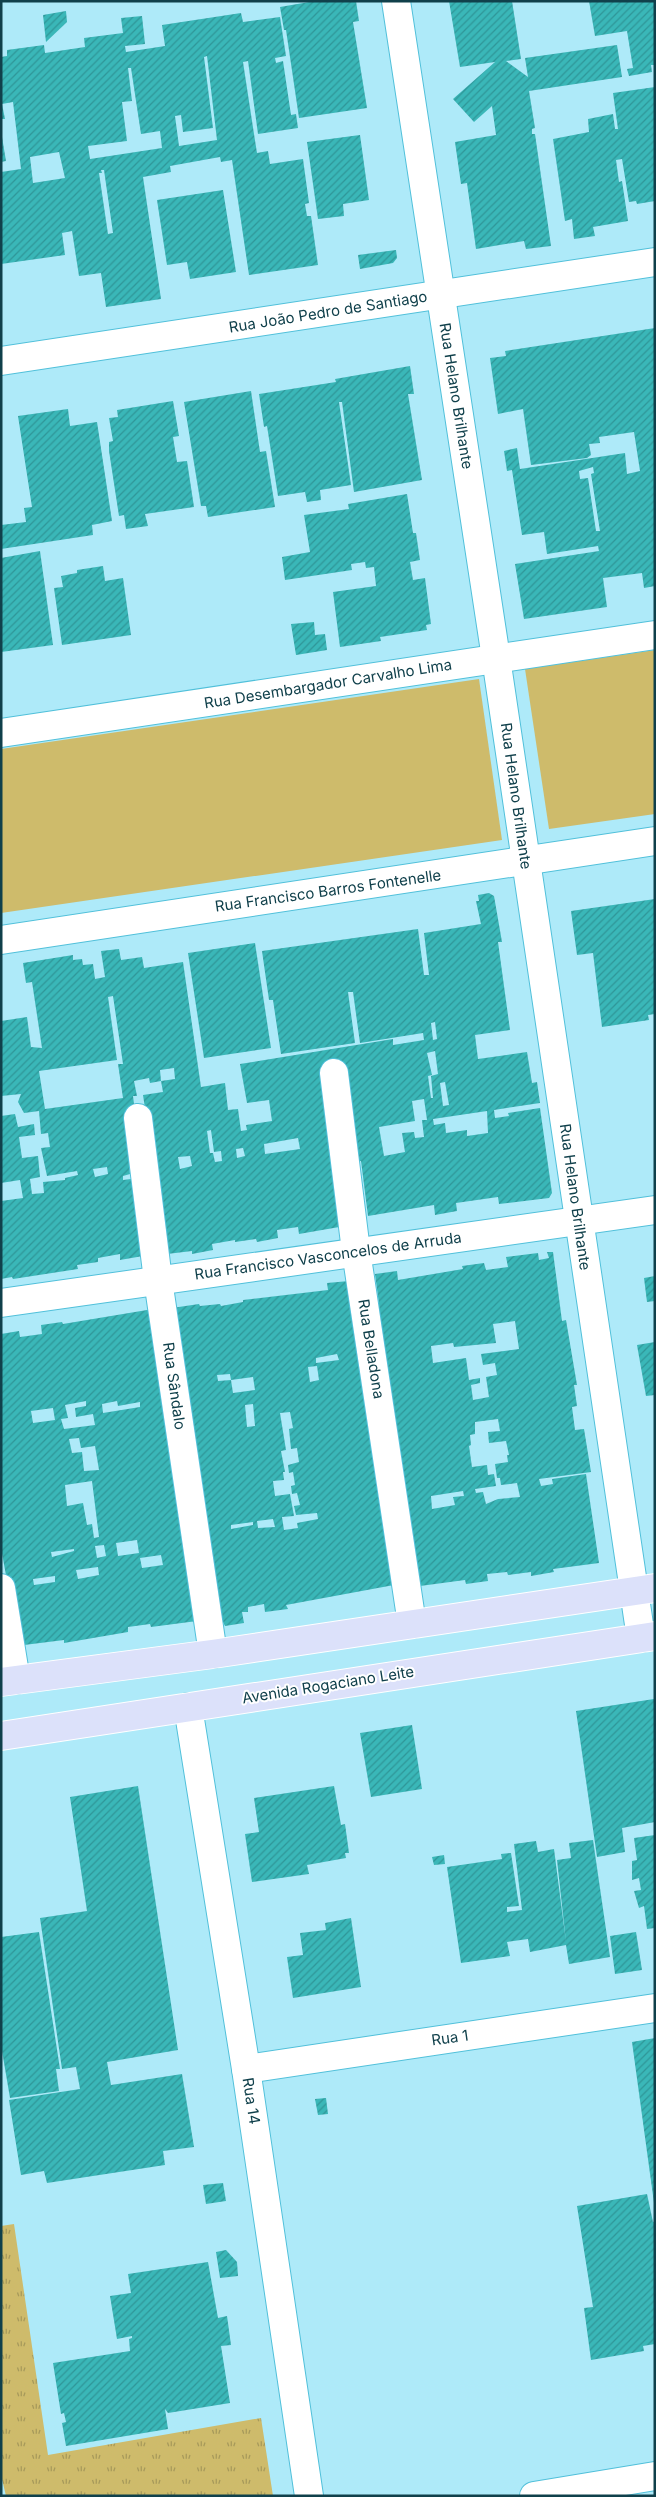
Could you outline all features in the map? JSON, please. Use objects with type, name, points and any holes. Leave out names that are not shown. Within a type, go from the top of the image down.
[{"type":"main road","points":[[9,1681],[213,1654],[644,1590]]},
{"type":"main road","name":"Avenida Rogaciano Leite","points":[[1,1736],[648,1637]]},
{"type":"street","name":"Rua Helano Brilhante","points":[[396,1],[496,658],[579,1222],[644,1590],[648,1637]]},
{"type":"street","name":"Rua João Pedro de Santiago","points":[[1,361],[655,262]]},
{"type":"street","name":"Rua Desembargador Carvalho Lima","points":[[1,732],[655,635]]},
{"type":"street","name":"Rua Francisco Barros Fontenelle","points":[[1,940],[655,841]]},
{"type":"street","name":"Rua Belladona","points":[[334,1073],[356,1251],[412,1624]]},
{"type":"street","name":"Rua Sândalo","points":[[138,1118],[158,1280],[213,1654]]},
{"type":"street","name":"Rua Francisco Vasconcelos de Arruda","points":[[1,1303],[356,1251],[579,1222],[655,1210]]},
{"type":"street","points":[[1,1588],[9,1681]]},
{"type":"street","name":"Rua 14","points":[[188,1707],[246,2069],[309,2496]]},
{"type":"street","name":"Rua 1","points":[[246,2069],[655,2008]]},
{"type":"street","points":[[534,2496],[655,2476]]},
{"type":"green space","points":[[655,650],[655,814],[549,829],[525,669]]},
{"type":"green space","points":[[479,679],[502,840],[1,913],[1,749]]},
{"type":"green space","points":[[14,2224],[48,2455],[261,2418],[273,2496],[6,2496],[1,2475],[1,2226]]},
{"type":"building","points":[[315,1],[356,1],[359,21],[353,22],[367,108],[299,118],[286,30],[284,30],[280,7]]},
{"type":"building","points":[[449,1],[512,1],[521,59],[506,61],[528,77],[525,58],[617,45],[622,77],[529,91],[535,128],[532,129],[532,134],[535,134],[551,246],[526,249],[524,241],[476,249],[467,183],[461,184],[455,142],[496,135],[492,106],[474,122],[453,99],[495,62],[460,67]]},
{"type":"building","points":[[589,1],[655,1],[655,65],[651,65],[652,72],[629,76],[627,69],[633,68],[627,31],[595,36]]},
{"type":"building","points":[[66,11],[67,22],[46,42],[43,15]]},
{"type":"building","points":[[241,13],[243,22],[280,17],[286,56],[275,58],[276,63],[283,61],[291,115],[296,114],[298,128],[258,134],[248,61],[243,62],[254,134],[257,153],[268,151],[270,164],[303,159],[309,203],[305,204],[307,216],[311,216],[318,265],[249,275],[232,160],[221,162],[220,157],[170,166],[171,172],[143,177],[161,299],[106,307],[101,273],[79,276],[72,231],[62,233],[65,255],[1,264],[1,172],[21,169],[13,102],[2,104],[5,119],[1,119],[1,57],[7,56],[7,50],[44,45],[45,53],[85,47],[84,38],[123,33],[121,18],[142,16],[145,44],[125,46],[126,52],[165,46],[162,25]],"holes":[[[207,56],[217,140],[179,146],[175,116],[181,115],[183,132],[213,128],[204,57]],[[128,68],[131,68],[141,134],[160,131],[162,148],[90,159],[88,146],[127,141],[122,102],[132,101]],[[59,152],[65,178],[33,183],[30,157]],[[101,170],[104,170],[113,233],[108,234],[99,173],[102,173]]]},
{"type":"building","points":[[655,87],[655,201],[637,204],[636,201],[629,202],[622,159],[616,160],[619,182],[622,181],[628,221],[593,227],[595,236],[574,239],[572,219],[565,221],[553,139],[589,132],[588,119],[613,114],[615,129],[618,129],[613,93]]},
{"type":"building","points":[[1,131],[6,161],[1,162]]},
{"type":"building","points":[[360,135],[369,200],[343,204],[344,216],[318,219],[307,142]]},
{"type":"building","points":[[223,190],[236,272],[190,279],[187,262],[167,265],[157,200]]},
{"type":"building","points":[[396,250],[397,258],[393,263],[360,269],[358,255]]},
{"type":"building","points":[[655,328],[655,586],[644,588],[642,573],[603,578],[607,607],[524,619],[515,564],[599,551],[598,546],[547,554],[544,532],[522,535],[512,470],[507,471],[504,451],[517,448],[520,469],[625,453],[627,474],[640,471],[634,432],[599,437],[600,443],[589,444],[591,455],[587,458],[531,465],[523,409],[498,414],[490,358],[506,356],[505,351]],"holes":[[[593,467],[594,473],[591,474],[600,531],[596,531],[588,478],[580,479],[579,471]]]},
{"type":"building","points":[[410,366],[414,394],[408,394],[422,480],[354,492],[342,402],[339,402],[351,485],[320,490],[321,500],[307,502],[305,492],[278,496],[267,426],[264,427],[259,394],[336,382],[335,379]]},
{"type":"building","points":[[251,391],[260,452],[266,451],[275,507],[208,517],[206,506],[201,506],[184,402]]},
{"type":"building","points":[[173,401],[179,436],[173,437],[177,462],[187,461],[194,507],[145,514],[148,526],[126,529],[124,515],[119,516],[109,451],[109,442],[113,441],[109,418],[118,417],[117,410]]},
{"type":"building","points":[[68,409],[70,426],[97,422],[112,521],[92,525],[93,535],[1,549],[1,525],[26,522],[24,508],[32,507],[18,416]]},
{"type":"building","points":[[407,494],[413,533],[416,533],[420,560],[410,562],[413,580],[425,578],[431,624],[426,625],[427,630],[380,637],[381,641],[340,647],[333,592],[376,586],[374,567],[366,568],[365,562],[351,564],[352,570],[285,580],[282,557],[310,552],[304,515],[349,509],[348,504]]},
{"type":"building","points":[[40,551],[53,645],[1,652],[1,558]]},
{"type":"building","points":[[103,566],[105,581],[123,578],[131,635],[62,645],[54,588],[63,587],[61,576],[77,573],[77,570]]},
{"type":"building","points":[[314,622],[315,635],[325,634],[327,650],[296,655],[291,624]]},
{"type":"building","points":[[489,893],[494,896],[502,942],[498,942],[510,1030],[475,1035],[478,1059],[527,1052],[532,1083],[537,1082],[540,1103],[494,1110],[495,1118],[509,1116],[508,1113],[540,1108],[552,1193],[549,1198],[499,1204],[498,1197],[456,1203],[457,1211],[435,1215],[434,1205],[368,1216],[361,1161],[354,1162],[346,1065],[328,1068],[345,1226],[299,1234],[298,1227],[277,1230],[278,1238],[257,1242],[256,1239],[235,1242],[235,1240],[212,1244],[213,1250],[192,1254],[192,1251],[167,1254],[143,1095],[163,1092],[161,1081],[150,1083],[149,1078],[134,1081],[137,1096],[133,1096],[136,1120],[132,1164],[129,1164],[130,1174],[123,1176],[123,1180],[131,1179],[143,1256],[120,1260],[120,1254],[98,1258],[98,1262],[77,1265],[78,1269],[13,1279],[12,1277],[1,1279],[1,1201],[23,1198],[20,1180],[1,1183],[1,1116],[15,1114],[18,1127],[34,1124],[35,1135],[19,1137],[22,1158],[38,1156],[40,1177],[30,1179],[32,1194],[44,1193],[43,1182],[65,1180],[65,1178],[78,1175],[77,1171],[47,1176],[41,1148],[50,1147],[48,1133],[41,1134],[39,1111],[24,1113],[18,1102],[21,1094],[1,1096],[1,1021],[27,1017],[31,1047],[42,1048],[32,982],[26,983],[23,963],[73,955],[73,960],[82,959],[83,965],[93,964],[95,979],[105,977],[101,951],[119,949],[121,960],[142,957],[144,968],[183,962],[201,1087],[225,1083],[228,1110],[238,1109],[241,1131],[247,1130],[246,1125],[272,1121],[269,1100],[247,1103],[240,1064],[393,1039],[393,1045],[424,1040],[423,1033],[360,1043],[353,992],[348,992],[355,1043],[281,1054],[273,1000],[269,1000],[262,951],[418,929],[424,975],[429,975],[424,933],[481,924],[476,901],[479,901],[478,895]],"holes":[[[113,996],[123,1064],[118,1064],[123,1098],[45,1109],[39,1071],[117,1060],[108,997]],[[435,1022],[437,1039],[433,1040],[431,1023]],[[435,1051],[438,1074],[431,1076],[433,1098],[431,1098],[428,1076],[432,1075],[427,1053]],[[174,1068],[175,1079],[161,1081],[160,1070]],[[445,1082],[449,1105],[443,1106],[440,1083]],[[424,1099],[427,1120],[422,1120],[424,1137],[415,1138],[414,1132],[402,1133],[405,1152],[384,1156],[379,1127],[415,1121],[412,1101]],[[487,1111],[488,1133],[467,1136],[467,1130],[446,1133],[445,1123],[434,1125],[433,1119]],[[211,1130],[214,1152],[221,1151],[222,1161],[215,1162],[213,1153],[210,1153],[207,1131]],[[298,1138],[300,1149],[265,1154],[264,1144]],[[243,1148],[245,1156],[237,1158],[236,1149]],[[190,1156],[192,1166],[180,1169],[178,1157]],[[107,1167],[108,1174],[95,1177],[93,1169]]]},
{"type":"building","points":[[655,899],[655,1014],[648,1015],[649,1020],[602,1027],[593,953],[577,955],[571,911]]},
{"type":"building","points":[[255,943],[271,1048],[204,1058],[188,953]]},
{"type":"building","points":[[547,1252],[553,1252],[562,1321],[566,1320],[577,1385],[574,1385],[577,1406],[572,1407],[575,1430],[584,1429],[591,1472],[539,1479],[541,1486],[553,1484],[552,1479],[586,1474],[599,1563],[553,1569],[554,1572],[531,1576],[531,1572],[508,1575],[507,1572],[487,1574],[488,1581],[466,1584],[465,1580],[420,1586],[411,1520],[406,1521],[373,1305],[379,1304],[375,1274],[397,1271],[398,1280],[463,1269],[462,1266],[484,1263],[486,1270],[508,1267],[506,1257],[538,1253],[539,1260],[549,1258]],"holes":[[[515,1321],[519,1349],[481,1354],[483,1365],[495,1363],[497,1375],[486,1377],[489,1397],[473,1400],[471,1385],[480,1383],[480,1378],[469,1380],[466,1358],[433,1363],[431,1346],[453,1343],[454,1347],[496,1343],[493,1324]],[[498,1419],[500,1431],[488,1432],[489,1443],[506,1441],[509,1455],[507,1455],[508,1462],[495,1464],[497,1478],[500,1478],[501,1485],[517,1483],[520,1497],[498,1499],[486,1504],[483,1492],[476,1493],[475,1489],[496,1486],[494,1474],[488,1475],[487,1465],[472,1467],[469,1446],[471,1445],[470,1435],[475,1434],[475,1422]],[[463,1491],[464,1496],[453,1497],[455,1505],[432,1509],[431,1496]]]},
{"type":"building","points":[[655,1276],[655,1301],[647,1302],[644,1278]]},
{"type":"building","points":[[349,1281],[394,1585],[286,1605],[288,1609],[265,1612],[264,1604],[248,1607],[248,1612],[242,1612],[244,1623],[225,1626],[220,1616],[172,1308],[199,1304],[200,1306],[220,1304],[221,1306],[243,1302],[243,1300],[328,1290],[327,1283]],"holes":[[[337,1354],[339,1360],[316,1363],[316,1358]],[[317,1366],[319,1380],[310,1382],[308,1367]],[[230,1374],[231,1380],[218,1381],[217,1375]],[[253,1377],[255,1390],[233,1393],[231,1380]],[[253,1404],[255,1426],[247,1427],[245,1405]],[[290,1412],[293,1428],[289,1429],[291,1449],[297,1448],[299,1462],[288,1465],[289,1473],[293,1472],[295,1485],[291,1486],[292,1494],[297,1493],[300,1505],[294,1506],[296,1515],[317,1513],[318,1519],[297,1523],[298,1528],[284,1530],[282,1517],[294,1516],[290,1494],[275,1496],[273,1481],[284,1480],[283,1472],[285,1472],[281,1451],[286,1450],[280,1413]],[[273,1519],[275,1527],[258,1528],[257,1521]],[[253,1522],[253,1525],[231,1529],[231,1525]]]},
{"type":"building","points":[[153,1309],[197,1621],[151,1627],[150,1624],[128,1627],[128,1632],[64,1643],[64,1640],[16,1646],[12,1608],[1,1548],[1,1334],[19,1331],[20,1337],[42,1334],[41,1325],[62,1322],[63,1324]],"holes":[[[86,1401],[86,1406],[75,1408],[76,1417],[93,1414],[95,1425],[64,1429],[61,1419],[68,1418],[65,1405]],[[117,1401],[118,1406],[140,1402],[140,1407],[103,1413],[102,1404]],[[53,1408],[55,1420],[33,1423],[31,1411]],[[79,1438],[81,1448],[95,1446],[99,1470],[84,1471],[82,1452],[72,1453],[69,1439]],[[92,1481],[99,1537],[94,1538],[92,1524],[87,1525],[83,1503],[67,1506],[65,1485]],[[137,1540],[139,1553],[118,1556],[116,1543]],[[104,1545],[106,1556],[97,1558],[95,1546]],[[74,1549],[74,1551],[52,1557],[51,1552]],[[161,1555],[163,1565],[142,1568],[140,1558]],[[98,1567],[99,1575],[78,1579],[76,1570]],[[55,1576],[55,1582],[34,1585],[33,1579]]]},
{"type":"building","points":[[655,1342],[655,1395],[646,1396],[637,1345]]},
{"type":"building","points":[[654,1699],[655,1822],[622,1828],[625,1852],[597,1857],[576,1711]]},
{"type":"building","points":[[412,1725],[422,1789],[371,1797],[360,1733]]},
{"type":"building","points":[[138,1786],[178,2050],[107,2062],[111,2085],[182,2074],[194,2147],[163,2151],[165,2165],[47,2183],[44,2171],[21,2175],[9,2100],[80,2089],[76,2067],[62,2069],[40,1918],[87,1911],[70,1797]]},
{"type":"building","points":[[334,1786],[341,1825],[345,1824],[349,1853],[345,1853],[346,1858],[307,1865],[309,1874],[252,1882],[245,1834],[259,1832],[254,1798]]},
{"type":"building","points":[[655,1835],[655,1928],[647,1929],[644,1906],[639,1908],[634,1891],[641,1890],[639,1878],[632,1880],[632,1861],[637,1860],[634,1838]]},
{"type":"building","points":[[593,1840],[610,1957],[569,1964],[566,1945],[530,1952],[528,1939],[507,1942],[510,1956],[461,1963],[447,1867],[502,1859],[501,1854],[511,1853],[519,1906],[507,1907],[507,1912],[522,1910],[514,1844],[536,1841],[538,1852],[554,1849],[566,1942],[557,1860],[571,1858],[569,1843]]},
{"type":"building","points":[[444,1855],[445,1864],[434,1865],[432,1857]]},
{"type":"building","points":[[351,1918],[361,1987],[293,1998],[287,1957],[303,1955],[300,1933],[326,1930],[325,1923]]},
{"type":"building","points":[[39,1932],[60,2069],[56,2069],[59,2091],[10,2098],[1,2045],[1,1937]]},
{"type":"building","points":[[636,1932],[642,1970],[615,1974],[610,1936]]},
{"type":"building","points":[[655,2038],[655,2203],[654,2203],[632,2042]]},
{"type":"building","points":[[326,2098],[328,2114],[318,2115],[315,2099]]},
{"type":"building","points":[[223,2183],[226,2201],[206,2204],[203,2185]]},
{"type":"building","points":[[647,2194],[653,2222],[655,2221],[655,2344],[643,2346],[644,2351],[591,2360],[584,2308],[593,2307],[577,2206]]},
{"type":"building","points":[[226,2250],[237,2262],[238,2276],[220,2278],[216,2252]]},
{"type":"building","points":[[208,2262],[218,2318],[227,2316],[231,2345],[221,2346],[230,2403],[168,2413],[165,2409],[168,2429],[66,2446],[62,2423],[66,2422],[64,2413],[61,2414],[53,2363],[130,2351],[129,2339],[132,2336],[117,2339],[110,2296],[131,2293],[128,2274]]}]
